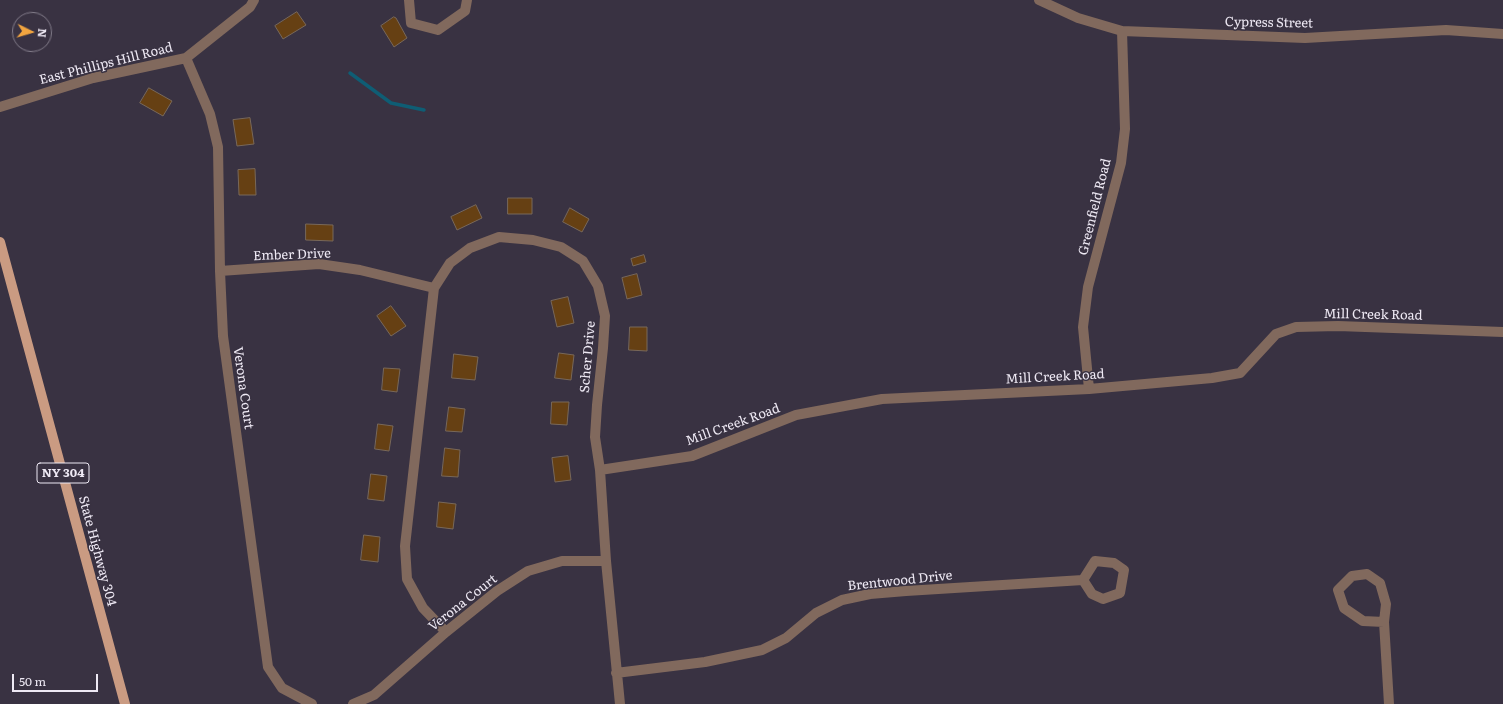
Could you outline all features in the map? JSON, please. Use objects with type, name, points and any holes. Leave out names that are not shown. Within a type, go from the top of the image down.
[{"type":"main road","name":"State Highway 304","points":[[0,242],[125,704]]},
{"type":"street","points":[[409,0],[411,23],[438,30],[465,11],[467,0]]},
{"type":"street","name":"Cypress Street","points":[[1039,0],[1078,18],[1122,31],[1305,38],[1446,30],[1503,34]]},
{"type":"street","name":"East Phillips Hill Road","points":[[0,106],[93,78],[186,58],[252,4]]},
{"type":"street","name":"Greenfield Road","points":[[1089,389],[1083,327],[1088,287],[1121,163],[1125,129],[1122,31]]},
{"type":"street","name":"Verona Court","points":[[186,58],[210,114],[218,147],[220,271],[223,336],[268,667],[282,688],[312,704]]},
{"type":"street","name":"Scher Drive","points":[[446,632],[423,608],[407,579],[406,546],[434,288],[450,263],[470,248],[499,237],[532,240],[561,247],[583,261],[598,286],[605,316],[597,405],[596,437],[616,673],[620,704]]},
{"type":"street","name":"Ember Drive","points":[[220,271],[319,264],[360,270],[434,288]]},
{"type":"street","name":"Mill Creek Road","points":[[600,470],[692,456],[796,416],[882,399],[1089,389],[1212,378],[1240,373],[1276,334],[1296,327],[1338,326],[1503,332]]},
{"type":"street","name":"Verona Court","points":[[353,704],[374,695],[446,632],[497,591],[528,571],[562,561],[606,560]]},
{"type":"street","points":[[1384,622],[1363,620],[1344,608],[1338,590],[1352,576],[1367,574],[1380,583],[1386,604],[1384,622],[1389,704]]},
{"type":"street","name":"Brentwood Drive","points":[[616,673],[706,662],[762,650],[786,638],[816,613],[849,598],[870,594],[906,591],[1083,580]]},
{"type":"building","points":[[297,12],[306,25],[283,39],[275,26]]},
{"type":"building","points":[[394,17],[407,38],[394,47],[381,26]]},
{"type":"building","points":[[149,88],[172,101],[163,116],[140,103]]},
{"type":"building","points":[[250,118],[254,144],[237,146],[233,120]]},
{"type":"building","points":[[255,169],[256,195],[239,195],[238,170]]},
{"type":"building","points":[[508,198],[532,198],[532,214],[508,214]]},
{"type":"building","points":[[476,205],[482,218],[457,230],[451,217]]},
{"type":"building","points":[[570,208],[589,219],[582,232],[563,222]]},
{"type":"building","points":[[306,224],[333,225],[333,241],[306,240]]},
{"type":"building","points":[[644,255],[646,262],[633,266],[631,259]]},
{"type":"building","points":[[637,274],[642,295],[627,299],[622,278]]},
{"type":"building","points":[[568,297],[574,323],[557,327],[551,301]]},
{"type":"building","points":[[391,306],[406,326],[391,336],[377,316]]},
{"type":"building","points":[[630,327],[647,327],[647,351],[629,350]]},
{"type":"building","points":[[559,353],[574,355],[571,380],[555,378]]},
{"type":"building","points":[[454,354],[478,357],[475,380],[452,378]]},
{"type":"building","points":[[384,368],[400,369],[397,392],[382,390]]},
{"type":"building","points":[[552,402],[569,402],[567,425],[551,424]]},
{"type":"building","points":[[449,407],[465,409],[462,432],[446,431]]},
{"type":"building","points":[[378,424],[393,426],[389,451],[375,449]]},
{"type":"building","points":[[445,448],[460,450],[458,477],[442,476]]},
{"type":"building","points":[[568,456],[571,480],[555,482],[552,458]]},
{"type":"building","points":[[371,474],[387,476],[384,501],[368,499]]},
{"type":"building","points":[[439,502],[456,504],[453,529],[437,527]]},
{"type":"building","points":[[364,535],[380,537],[378,562],[361,560]]},
{"type":"waterway","points":[[350,73],[391,103],[424,110]]}]
